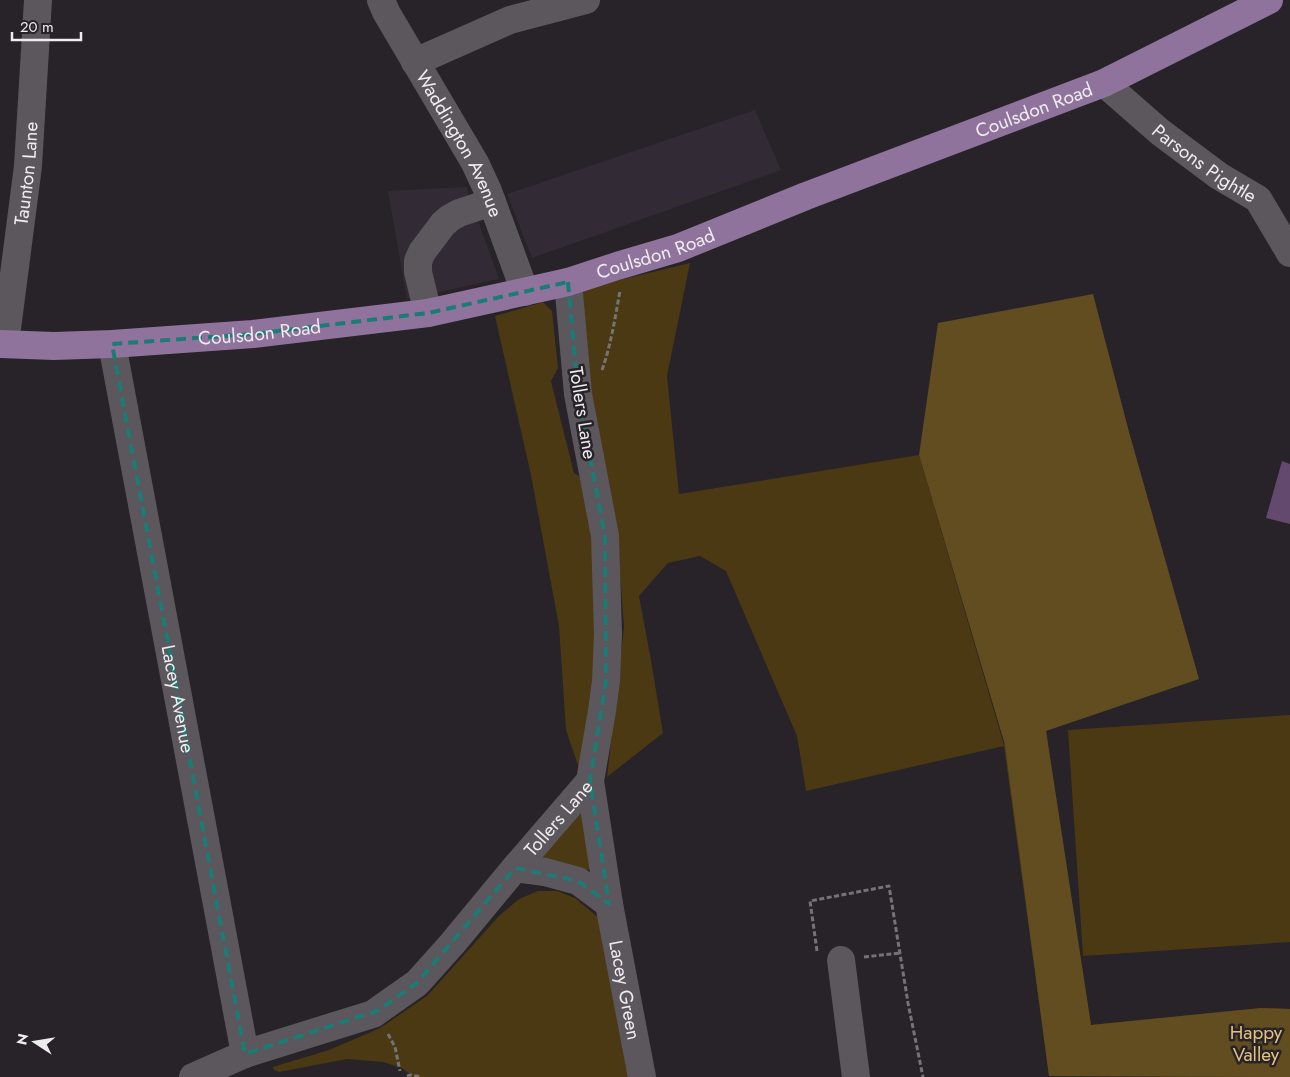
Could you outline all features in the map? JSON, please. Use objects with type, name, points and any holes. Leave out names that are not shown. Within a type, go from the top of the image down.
[{"type":"main road","name":"Coulsdon Road","points":[[2,344],[54,346],[112,344],[253,334],[428,313],[568,282],[678,248],[806,196],[1104,83],[1269,0]]},
{"type":"street","name":"Taunton Lane","points":[[2,344],[28,166],[38,0]]},
{"type":"street","name":"Waddington Avenue","points":[[381,0],[386,12],[475,163],[492,202],[525,292]]},
{"type":"street","points":[[415,62],[510,20],[586,0]]},
{"type":"street","name":"Parsons Pightle","points":[[1104,83],[1160,132],[1211,171],[1258,199],[1290,253]]},
{"type":"street","points":[[428,313],[418,272],[418,261],[422,252],[443,224],[450,218],[492,202]]},
{"type":"street","name":"Tollers Lane","points":[[193,1077],[245,1054],[372,1014],[417,983],[590,781],[606,681],[608,624],[605,536],[578,394],[568,282]]},
{"type":"street","name":"Lacey Avenue","points":[[112,344],[245,1054]]},
{"type":"street","name":"Lacey Green","points":[[590,781],[609,904],[642,1077]]},
{"type":"street","points":[[515,868],[545,872],[578,881],[609,904]]},
{"type":"street","points":[[841,960],[856,1077]]},
{"type":"path","points":[[578,394],[592,386],[601,374],[606,361],[621,285]]},
{"type":"path","points":[[377,1011],[395,1047],[400,1071]]},
{"type":"path","points":[[407,1076],[422,1077]]},
{"type":"highlighted area","points":[[568,282],[578,394],[605,536],[606,681],[590,781],[609,904],[578,881],[515,868],[417,983],[377,1011],[245,1054],[112,344],[253,334],[428,313]]},
{"type":"shaded area","points":[[755,110],[781,170],[532,258],[507,194]]},
{"type":"shaded area","points":[[466,187],[499,279],[407,299],[388,191]]},
{"type":"green space","name":"Happy Valley","points":[[690,263],[667,376],[679,494],[919,455],[1004,745],[1046,731],[1091,1025],[1261,1008],[1290,1009],[1290,1077],[1049,1076],[1004,746],[806,791],[797,736],[726,571],[700,556],[668,563],[639,596],[663,733],[607,777],[624,627],[617,536],[582,355],[582,289]]},
{"type":"green space","name":"Happy Valley","points":[[1093,294],[1129,432],[1199,679],[1046,731],[1091,1025],[1261,1008],[1290,1009],[1290,1077],[1049,1076],[1005,745],[919,455],[938,323]]},
{"type":"green space","points":[[543,302],[552,311],[558,368],[551,381],[574,473],[585,480],[601,632],[581,774],[566,730],[559,626],[531,475],[495,316]]},
{"type":"green space","points":[[1290,715],[1290,942],[1083,956],[1068,730]]},
{"type":"green space","points":[[576,811],[583,815],[591,869],[585,871],[542,863],[540,857]]},
{"type":"green space","points":[[538,891],[557,891],[575,898],[600,919],[629,1077],[413,1077],[402,1068],[383,1062],[347,1059],[279,1072],[274,1070],[273,1067],[329,1050],[380,1028],[427,996],[499,916],[519,899]]},
{"type":"building","points":[[1282,461],[1290,464],[1290,524],[1266,518]]}]
